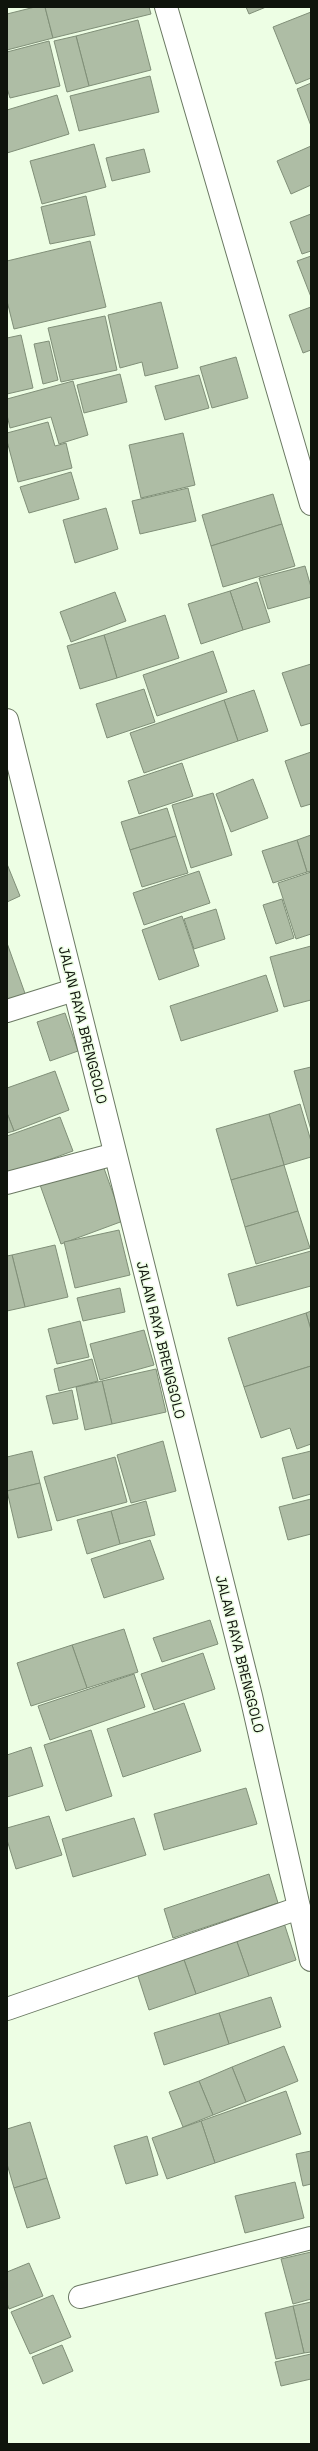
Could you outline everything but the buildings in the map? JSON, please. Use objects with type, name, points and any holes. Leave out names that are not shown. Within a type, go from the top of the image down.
[{"type":"main road","points":[[166,7],[311,504]]},
{"type":"main road","name":"JALAN RAYA BRENGGOLO","points":[[7,720],[251,1696],[311,1960]]},
{"type":"main road","points":[[7,1011],[74,990]]},
{"type":"main road","points":[[7,1183],[115,1154]]},
{"type":"main road","points":[[7,2009],[299,1908]]},
{"type":"main road","points":[[80,2298],[311,2238]]}]
